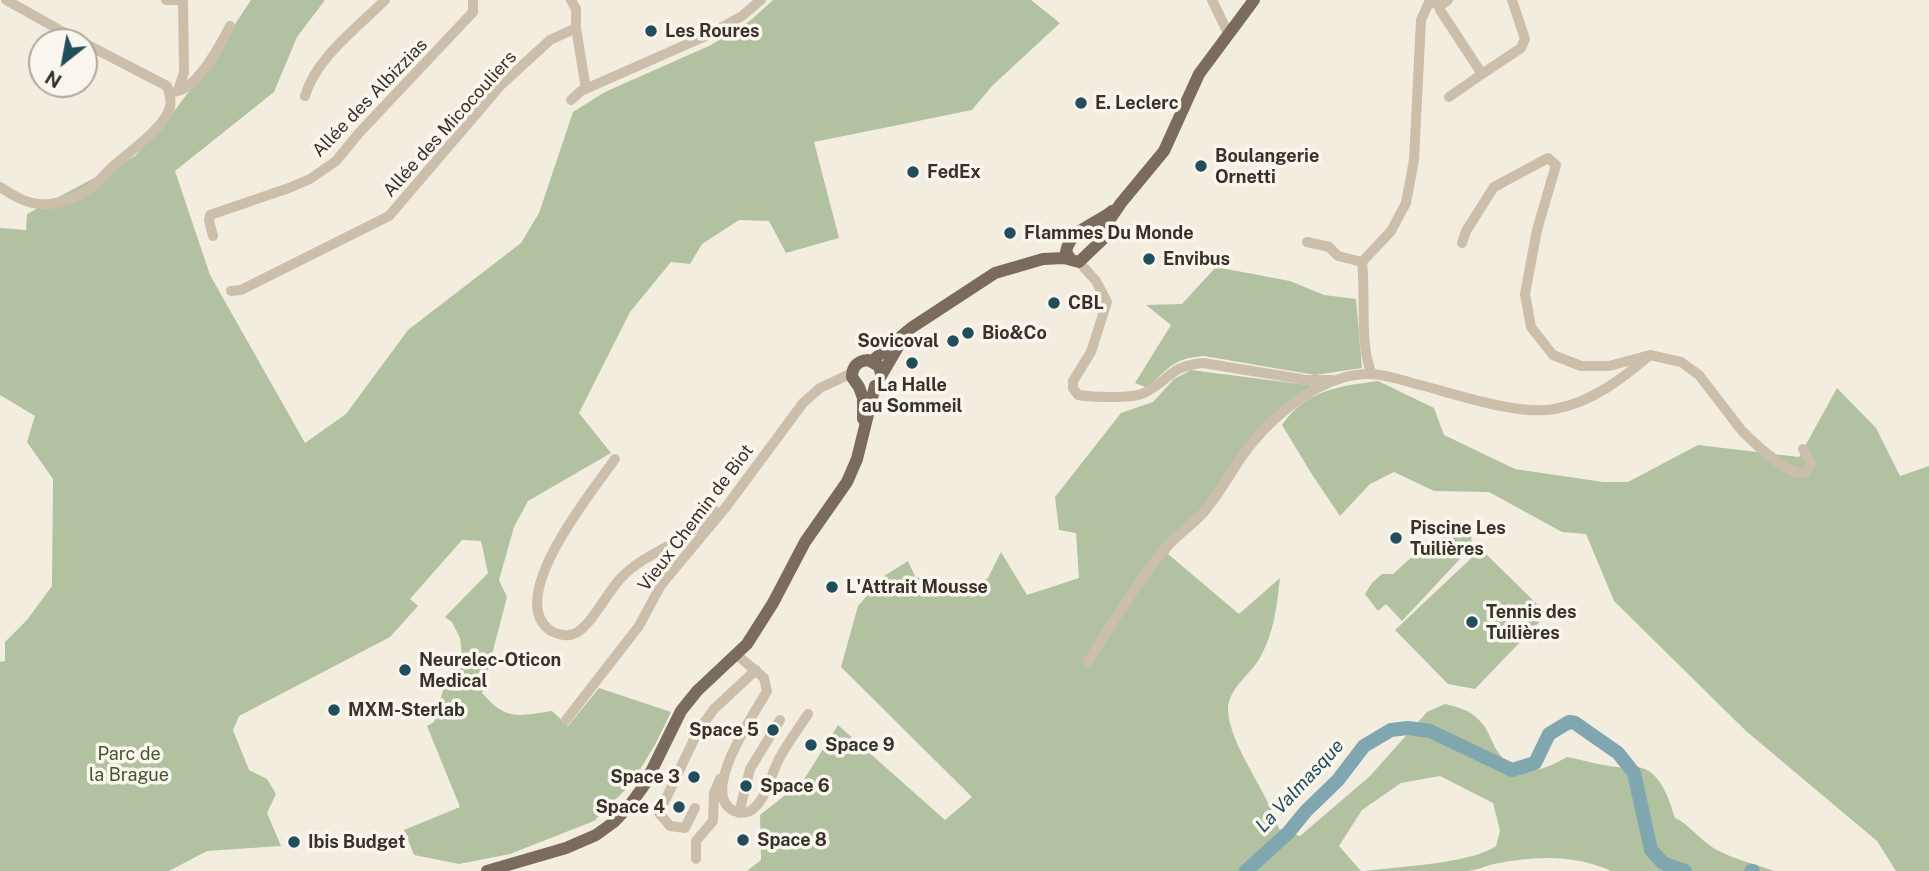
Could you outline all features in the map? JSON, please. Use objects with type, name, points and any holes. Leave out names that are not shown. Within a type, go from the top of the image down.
[{"type":"main road","points":[[1043,259],[1075,261],[1090,253],[1102,240],[1108,222],[1121,202],[1164,151],[1199,74],[1254,0]]},
{"type":"main road","points":[[864,426],[863,398],[855,380],[859,362],[872,361],[911,328],[984,279],[995,273],[1043,259],[1068,244],[1086,226],[1104,217],[1121,202]]},
{"type":"main road","points":[[1093,223],[1101,226],[1105,232]]},
{"type":"main road","points":[[1068,244],[1066,252],[1075,261]]},
{"type":"main road","points":[[487,871],[566,848],[596,835],[614,822],[638,795],[681,711],[689,700],[737,655],[773,603],[805,542],[847,482],[857,459],[878,380],[911,328]]},
{"type":"main road","points":[[855,380],[867,389],[878,380],[879,366],[872,361]]},
{"type":"street","points":[[6,0],[56,28]]},
{"type":"street","points":[[0,187],[33,204],[57,203],[85,193],[165,117],[183,65],[183,0],[166,0]]},
{"type":"street","points":[[305,96],[309,82],[331,54],[384,0]]},
{"type":"street","name":"Allée des Albizzias","points":[[213,236],[210,215],[310,180],[336,161],[473,12],[473,0]]},
{"type":"street","points":[[571,0],[576,9],[576,28],[586,89]]},
{"type":"street","points":[[571,100],[586,89],[708,36],[742,16],[761,0]]},
{"type":"street","points":[[1212,0],[1228,33]]},
{"type":"street","points":[[1372,374],[1366,346],[1362,262],[1388,234],[1406,203],[1414,160],[1419,37],[1423,13],[1430,0],[1444,3],[1440,10],[1482,74]]},
{"type":"street","points":[[1448,97],[1521,48],[1525,39],[1512,0]]},
{"type":"street","points":[[98,50],[173,88],[186,89],[221,43],[230,26]]},
{"type":"street","name":"Allée des Micocouliers","points":[[231,291],[254,284],[388,216],[501,85],[550,40],[576,28]]},
{"type":"street","points":[[1462,243],[1466,231],[1494,187],[1548,158],[1556,165],[1537,230],[1525,294],[1531,327],[1552,355],[1581,366],[1609,366],[1650,355],[1681,362],[1707,384],[1742,431],[1784,467],[1798,473],[1806,472],[1811,463],[1803,449]]},
{"type":"street","points":[[1307,242],[1329,247],[1338,256],[1362,262]]},
{"type":"street","points":[[1090,253],[1093,278]]},
{"type":"street","points":[[1075,261],[1093,278],[1107,302],[1091,352],[1073,381],[1073,388],[1078,395],[1122,398],[1142,395],[1187,364],[1202,363],[1319,381],[1383,374],[1489,403],[1524,409],[1553,410],[1592,397],[1627,376],[1650,355]]},
{"type":"street","points":[[1088,662],[1128,598],[1164,550],[1203,512],[1245,452],[1288,407],[1342,378]]},
{"type":"street","name":"Vieux Chemin de Biot","points":[[566,720],[639,625],[661,585],[726,507],[809,397],[826,385],[855,380]]},
{"type":"street","points":[[615,459],[564,531],[544,573],[538,610],[542,622],[558,634],[570,635],[580,630],[631,569],[699,526],[740,486]]},
{"type":"street","points":[[696,859],[696,841],[713,821],[715,789],[767,691],[764,678],[737,655]]},
{"type":"street","points":[[695,808],[685,828],[670,826],[659,813],[698,731],[714,709],[755,670]]},
{"type":"street","points":[[725,769],[722,786],[725,803],[739,813],[749,812],[759,802],[779,758],[808,713]]},
{"type":"street","points":[[739,813],[740,800],[750,769],[780,720]]},
{"type":"green space","name":"Parc de la Brague","points":[[251,0],[325,0],[297,37],[274,92],[175,171],[210,275],[305,443],[346,414],[408,330],[521,243],[539,213],[573,112],[605,92],[711,45],[751,20],[773,0],[1031,0],[1060,23],[992,86],[972,110],[814,142],[839,238],[786,253],[769,221],[739,220],[702,244],[690,264],[671,262],[630,312],[579,413],[611,453],[528,501],[514,527],[499,580],[507,597],[482,693],[506,712],[521,715],[552,711],[568,726],[599,688],[671,712],[632,783],[594,821],[510,854],[459,864],[414,855],[404,830],[460,807],[427,726],[434,722],[446,680],[462,655],[460,638],[452,622],[445,617],[488,573],[481,541],[462,540],[410,599],[418,606],[390,637],[239,716],[233,730],[249,770],[267,779],[276,794],[267,813],[281,846],[207,851],[169,871],[0,871],[0,662],[5,661],[5,642],[27,620],[52,586],[53,479],[27,442],[35,416],[0,395],[0,228],[26,230],[27,214],[135,156],[205,70]]},
{"type":"green space","points":[[1216,267],[1290,281],[1324,295],[1356,299],[1362,368],[1315,375],[1204,356],[1178,362],[1148,388],[1135,383],[1171,325],[1146,305],[1182,304]]},
{"type":"green space","points":[[1191,370],[1316,386],[1237,460],[1168,554],[1239,614],[1280,578],[1269,637],[1257,663],[1231,695],[1228,711],[1235,739],[1279,829],[1300,836],[1370,776],[1427,712],[1445,704],[1463,709],[1475,717],[1484,726],[1503,759],[1519,769],[1537,770],[1567,757],[1646,770],[1653,774],[1663,787],[1675,818],[1710,846],[1729,856],[1774,871],[1611,871],[1568,859],[1538,858],[1509,861],[1468,871],[1365,871],[1470,857],[1496,846],[1500,831],[1493,803],[1440,776],[1401,783],[1362,810],[1339,846],[1361,871],[747,871],[761,860],[760,815],[803,781],[838,725],[945,820],[972,797],[841,667],[858,606],[884,576],[908,561],[915,576],[939,587],[967,589],[988,578],[1001,552],[1027,595],[1079,578],[1076,533],[1059,530],[1055,497],[1121,413],[1153,402],[1174,379]]},
{"type":"green space","points":[[1378,381],[1434,408],[1444,435],[1515,469],[1603,482],[1628,482],[1698,445],[1799,457],[1837,388],[1876,428],[1900,476],[1929,466],[1929,871],[1896,871],[1877,841],[1746,731],[1614,601],[1586,534],[1562,532],[1489,492],[1434,491],[1394,472],[1370,484],[1340,516],[1282,425],[1291,413],[1313,397],[1337,388]]},
{"type":"green space","points":[[1438,525],[1470,525],[1472,546],[1402,621],[1386,604],[1378,611],[1365,594],[1372,583],[1382,574],[1393,574],[1426,544],[1430,548],[1437,544],[1443,534]]},
{"type":"green space","name":"Tennis des Tuilières","points":[[1481,549],[1547,614],[1475,689],[1448,684],[1395,630]]},
{"type":"waterway","name":"La Valmasque","points":[[1246,871],[1288,833],[1338,780],[1364,746],[1391,730],[1408,728],[1430,731],[1512,770],[1535,763],[1549,734],[1569,722],[1575,723],[1618,753],[1634,773],[1651,850],[1663,863],[1685,871]]},
{"type":"place","name":"Les Roures","points":[[651,31]]},
{"type":"place","name":"E. Leclerc","points":[[1081,103]]},
{"type":"place","name":"Boulangerie Ornetti","points":[[1201,166]]},
{"type":"place","name":"FedEx","points":[[913,172]]},
{"type":"place","name":"Flammes Du Monde","points":[[1010,233]]},
{"type":"place","name":"Envibus","points":[[1149,259]]},
{"type":"place","name":"CBL","points":[[1054,303]]},
{"type":"place","name":"Bio&Co","points":[[968,333]]},
{"type":"place","name":"Sovicoval","points":[[953,341]]},
{"type":"place","name":"La Halle au Sommeil","points":[[912,363]]},
{"type":"place","name":"Piscine Les Tuilières","points":[[1396,538]]},
{"type":"place","name":"L'Attrait Mousse","points":[[832,587]]},
{"type":"place","name":"Tennis des Tuilières","points":[[1472,622]]},
{"type":"place","name":"Neurelec-Oticon Medical","points":[[405,670]]},
{"type":"place","name":"MXM-Sterlab","points":[[334,710]]},
{"type":"place","name":"Space 5","points":[[773,730]]},
{"type":"place","name":"Space 9","points":[[811,745]]},
{"type":"place","name":"Space 3","points":[[694,777]]},
{"type":"place","name":"Space 6","points":[[746,786]]},
{"type":"place","name":"Space 4","points":[[679,807]]},
{"type":"place","name":"Space 8","points":[[743,840]]},
{"type":"place","name":"Ibis Budget","points":[[294,842]]}]
